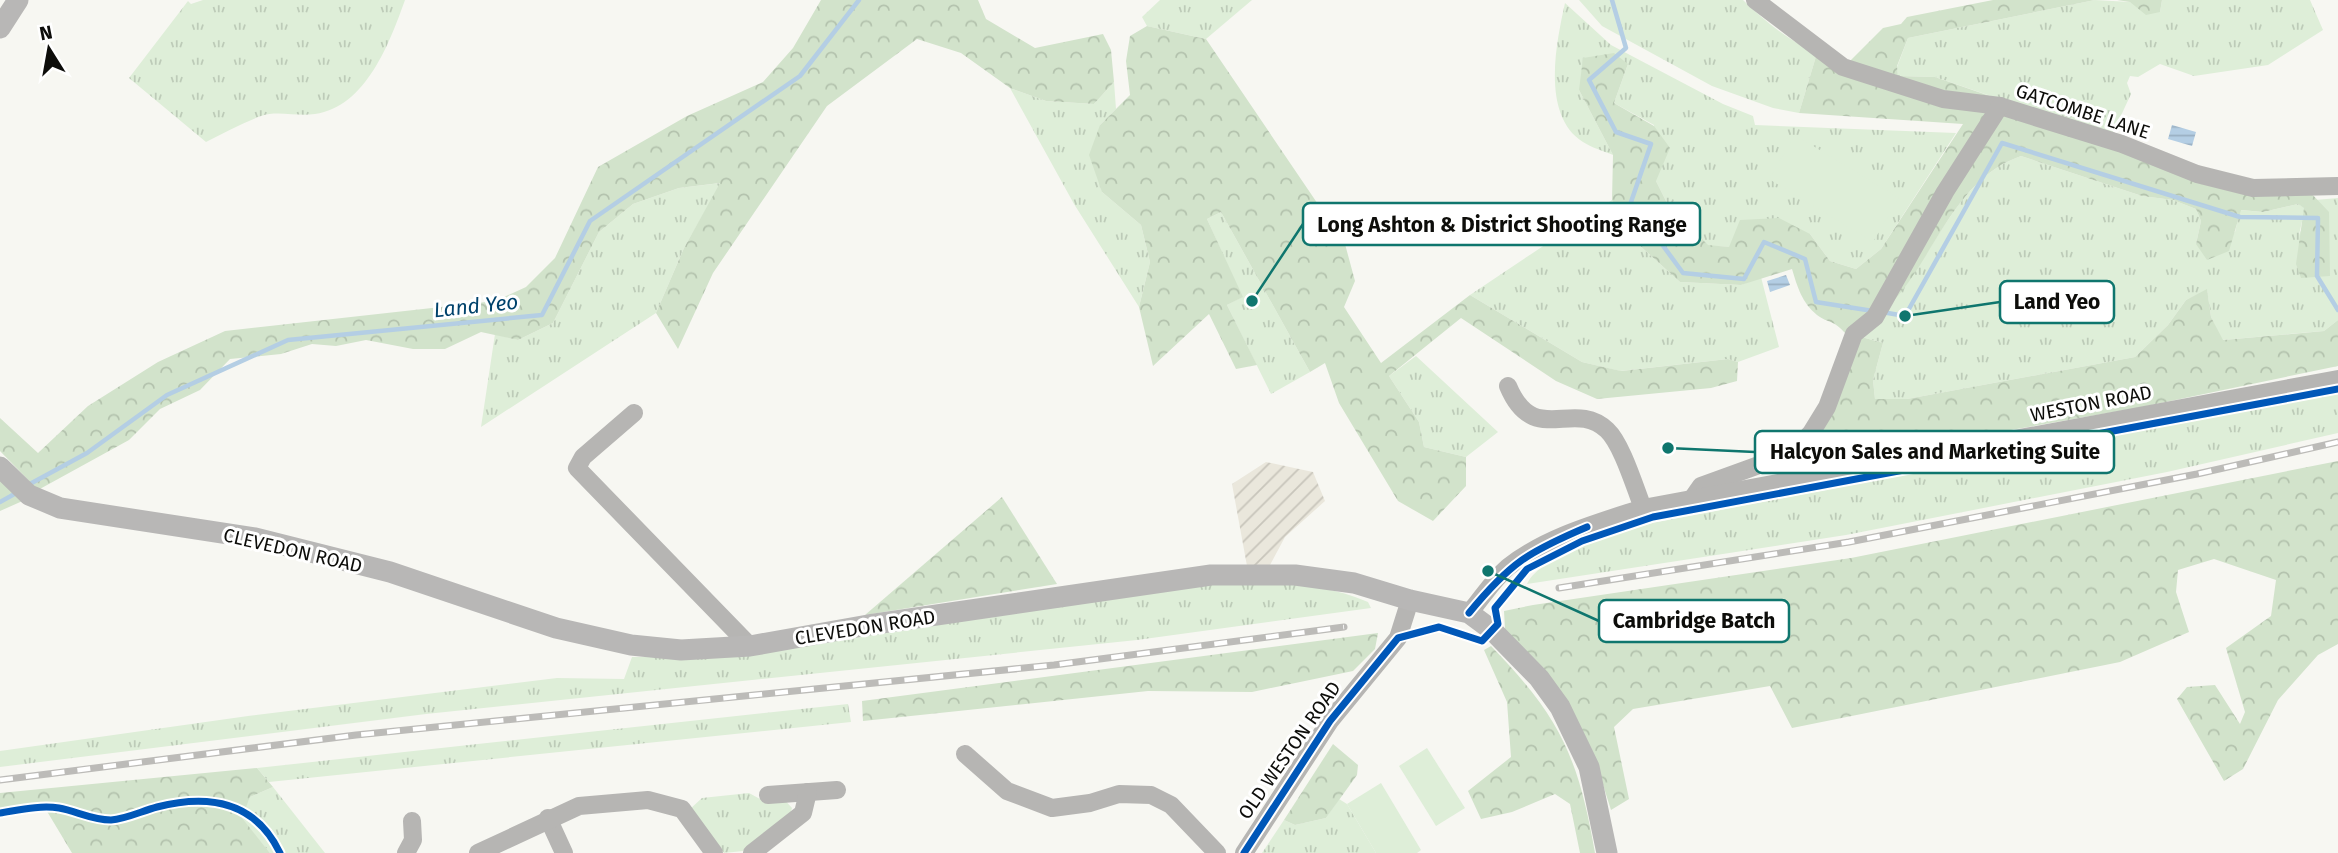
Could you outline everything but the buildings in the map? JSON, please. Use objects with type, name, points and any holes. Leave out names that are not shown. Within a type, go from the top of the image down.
[{"type":"main road","points":[[0,28],[18,0]]},
{"type":"main road","name":"CLEVEDON ROAD","points":[[0,467],[23,489],[60,508],[255,538],[390,572],[556,628],[631,645],[681,650],[750,646],[868,625],[1211,575],[1296,575],[1354,583],[1410,600],[1469,613],[1492,630],[1539,678],[1560,707],[1589,767],[1607,853]]},
{"type":"street","points":[[1755,0],[1843,66],[1943,99],[2000,106]]},
{"type":"street","name":"GATCOMBE LANE","points":[[1692,499],[1701,486],[1792,453],[1811,433],[1828,407],[1854,334],[1878,312],[1945,192],[2000,106],[2122,144],[2197,174],[2253,188],[2338,186]]},
{"type":"street","name":"WESTON ROAD","points":[[1469,613],[1508,567],[1544,545],[1596,523],[1643,508],[2338,379]]},
{"type":"street","points":[[1508,386],[1524,413],[1540,421],[1571,418],[1590,421],[1607,430],[1643,508]]},
{"type":"street","points":[[634,413],[583,457],[577,468],[750,646]]},
{"type":"street","name":"OLD WESTON ROAD","points":[[1244,853],[1330,721],[1398,638],[1410,600]]},
{"type":"street","points":[[965,754],[978,769],[1007,791],[1052,808],[1119,794],[1151,796],[1171,805],[1217,853]]},
{"type":"street","points":[[768,795],[836,790]]},
{"type":"street","points":[[752,853],[803,813],[808,792]]},
{"type":"street","points":[[478,853],[548,818],[579,806],[617,801],[657,802],[682,809],[714,853]]},
{"type":"street","points":[[548,818],[564,853]]},
{"type":"street","points":[[406,853],[413,840],[412,821]]},
{"type":"shaded area","points":[[1266,462],[1313,472],[1325,501],[1285,537],[1270,565],[1247,566],[1232,484]]},
{"type":"green space","points":[[203,0],[405,0],[392,35],[374,70],[348,99],[333,109],[315,114],[261,116],[206,142],[129,78],[188,1],[191,4]]},
{"type":"green space","points":[[821,0],[978,0],[986,19],[1035,48],[1103,34],[1111,50],[1114,82],[1094,104],[1046,101],[1010,88],[961,53],[917,39],[827,106],[713,273],[678,349],[656,313],[684,248],[720,183],[679,188],[633,204],[599,232],[553,323],[518,340],[481,332],[445,349],[413,349],[366,340],[336,346],[312,344],[281,354],[230,359],[200,390],[160,409],[129,440],[38,490],[0,451],[0,418],[38,453],[88,406],[158,362],[225,331],[495,301],[526,287],[555,258],[598,167],[687,116],[763,82],[793,48]]},
{"type":"green space","points":[[1160,0],[1252,0],[1206,39],[1147,26],[1142,17]]},
{"type":"green space","points":[[1579,0],[1743,0],[1777,30],[1817,53],[1799,113],[1773,108],[1712,86],[1602,26]]},
{"type":"green space","points":[[1993,0],[2095,0],[1908,38],[1897,66],[1898,76],[1935,77],[2226,178],[2310,192],[2329,212],[2330,276],[2301,278],[2296,264],[2304,208],[2298,204],[2263,212],[2241,210],[2229,251],[2207,260],[2196,244],[2201,221],[2196,209],[2173,200],[2142,196],[2021,156],[1997,167],[1978,183],[1946,223],[1904,289],[1887,308],[1846,334],[1807,305],[1792,269],[1741,285],[1680,282],[1638,244],[1612,200],[1613,155],[1579,90],[1583,58],[1614,53],[1628,64],[1614,103],[1654,126],[1670,148],[1656,181],[1668,205],[1708,245],[1729,247],[1740,220],[1779,218],[1810,234],[1830,261],[1856,269],[1881,249],[1963,124],[1799,113],[1817,53],[1842,69],[1883,28],[1901,24],[1907,17]]},
{"type":"green space","points":[[2095,0],[2130,2],[2160,12],[2162,0],[2310,0],[2323,30],[2268,65],[2194,76],[2160,64],[2138,77],[2130,76],[2127,83],[2131,94],[2111,137],[1935,77],[1898,76],[1897,67],[1908,38]]},
{"type":"green space","points":[[2117,0],[2162,0],[2160,12],[2146,15],[2130,2]]},
{"type":"green space","points":[[1565,3],[1611,45],[1723,104],[1753,116],[1755,125],[1956,133],[1881,249],[1856,269],[1830,261],[1810,234],[1729,247],[1708,246],[1668,205],[1656,181],[1654,125],[1614,103],[1628,64],[1579,90],[1613,155],[1583,142],[1570,130],[1561,115],[1555,78],[1558,38]]},
{"type":"green space","points":[[1147,26],[1206,39],[1345,244],[1355,281],[1344,307],[1381,363],[1470,295],[1582,362],[1621,371],[1728,359],[1738,362],[1737,381],[1711,388],[1597,399],[1556,381],[1461,318],[1389,376],[1419,422],[1424,447],[1466,457],[1466,486],[1433,521],[1398,501],[1339,403],[1325,363],[1310,372],[1221,212],[1207,219],[1243,297],[1227,305],[1257,365],[1236,369],[1209,314],[1153,366],[1139,307],[1150,262],[1141,225],[1102,192],[1089,155],[1100,125],[1130,95],[1126,61],[1130,36]]},
{"type":"green space","points":[[1114,82],[1116,109],[1100,125],[1102,192],[1141,225],[1150,262],[1139,307],[1074,204],[1010,88],[1046,101],[1094,104]]},
{"type":"green space","points":[[1795,135],[1899,198],[1873,242],[1769,179]]},
{"type":"green space","points":[[2021,156],[2142,196],[2173,200],[2196,209],[2201,221],[2196,244],[2235,232],[2240,210],[2263,212],[2298,204],[2305,208],[2299,235],[2315,200],[2338,198],[2338,320],[2324,331],[2222,340],[2211,317],[2207,290],[2186,300],[2168,325],[2135,357],[1907,399],[1875,399],[1873,380],[1883,343],[1858,336],[1908,280],[1969,192],[2001,165]]},
{"type":"green space","points":[[721,183],[684,248],[656,313],[481,427],[495,334],[518,340],[553,323],[599,232],[633,204],[679,188]]},
{"type":"green space","points":[[1612,200],[1638,244],[1680,282],[1741,285],[1761,277],[1779,347],[1738,362],[1728,359],[1620,371],[1582,362],[1470,295]]},
{"type":"green space","points":[[1221,212],[1310,372],[1271,394],[1227,305],[1242,297],[1207,219]]},
{"type":"green space","points":[[2207,289],[2211,317],[2223,340],[2324,331],[2338,320],[2338,366],[2137,408],[1770,472],[1796,456],[1858,336],[1883,343],[1873,380],[1875,399],[1907,399],[2135,357],[2168,325],[2186,300]]},
{"type":"green space","points":[[1416,356],[1498,432],[1466,457],[1424,447],[1419,422],[1389,376]]},
{"type":"green space","points":[[2338,393],[2338,433],[2167,472],[1846,535],[1527,584],[1535,573],[1564,554],[1652,523]]},
{"type":"green space","points":[[2338,461],[2338,644],[2318,655],[2278,700],[2243,769],[2224,781],[2177,699],[2187,687],[2215,685],[2240,724],[2245,712],[2226,648],[2271,616],[2276,580],[2214,559],[2178,570],[2176,592],[2189,632],[2120,662],[1792,728],[1770,686],[1633,709],[1614,727],[1629,799],[1611,810],[1593,753],[1505,629],[1504,611],[1533,605],[1851,558]]},
{"type":"green space","points":[[0,475],[27,499],[0,511]]},
{"type":"green space","points":[[1002,497],[1057,584],[865,615]]},
{"type":"green space","points":[[1217,583],[1275,583],[1313,587],[1350,595],[1368,602],[1371,608],[1137,640],[426,714],[0,767],[0,751],[248,716],[557,678],[624,679],[632,657],[725,656]]},
{"type":"green space","points":[[1378,633],[1375,649],[1353,671],[1252,692],[1148,691],[863,721],[862,701]]},
{"type":"green space","points":[[1491,646],[1534,695],[1562,740],[1581,790],[1595,853],[1580,853],[1570,804],[1555,794],[1512,812],[1481,819],[1468,791],[1511,757],[1507,702],[1484,650]]},
{"type":"green space","points":[[848,704],[851,722],[269,782],[257,768]]},
{"type":"green space","points":[[1333,744],[1358,765],[1357,775],[1326,818],[1295,825],[1284,820]]},
{"type":"green space","points":[[1427,748],[1465,808],[1436,826],[1399,766]]},
{"type":"green space","points":[[257,768],[273,787],[250,797],[242,818],[270,853],[72,853],[45,808],[0,815],[0,793]]},
{"type":"green space","points":[[1381,783],[1421,850],[1417,853],[1376,853],[1347,804]]},
{"type":"green space","points":[[273,787],[325,853],[270,853],[241,818],[250,797]]},
{"type":"green space","points":[[749,793],[760,799],[782,797],[792,808],[790,815],[743,851],[724,853],[689,810],[702,798]]},
{"type":"green space","points":[[1339,799],[1347,804],[1376,853],[1262,853],[1284,820],[1295,825],[1326,818]]},
{"type":"water","points":[[2172,125],[2196,132],[2192,146],[2168,139]]},
{"type":"water","points":[[1786,275],[1790,285],[1770,292],[1767,281]]},
{"type":"waterway","name":"Land Yeo","points":[[28,485],[87,453],[167,395],[288,340],[542,315],[590,221],[800,76],[859,0]]},
{"type":"waterway","name":"Land Yeo","points":[[1612,0],[1626,48],[1589,80],[1616,132],[1651,144],[1631,202],[1683,273],[1744,279],[1764,242],[1805,259],[1816,302],[1873,311]]},
{"type":"waterway","name":"Land Yeo","points":[[1882,312],[1905,316],[2002,143],[2240,217],[2318,218],[2317,276],[2338,310]]},
{"type":"waterway","name":"Land Yeo","points":[[0,502],[18,492]]},
{"type":"railway","points":[[1559,588],[1849,542],[2197,474],[2338,442]]},
{"type":"railway","points":[[0,780],[356,735],[1054,665],[1344,627]]},
{"type":"cycle path","points":[[1244,853],[1330,721],[1398,638],[1439,627],[1482,641],[1498,624],[1495,608],[1527,569],[1582,541],[1653,517],[2338,389]]},
{"type":"cycle path","points":[[1469,613],[1496,582],[1521,561],[1549,544],[1587,527]]},
{"type":"cycle path","points":[[0,813],[52,807],[111,820],[176,803],[212,802],[244,812],[270,836],[280,853]]},
{"type":"place","name":"Long Ashton & District Shooting Range","points":[[1252,301]]},
{"type":"place","name":"Land Yeo","points":[[1905,316]]},
{"type":"place","name":"Halcyon Sales and Marketing Suite","points":[[1668,448]]},
{"type":"place","name":"Cambridge Batch","points":[[1488,571]]}]
